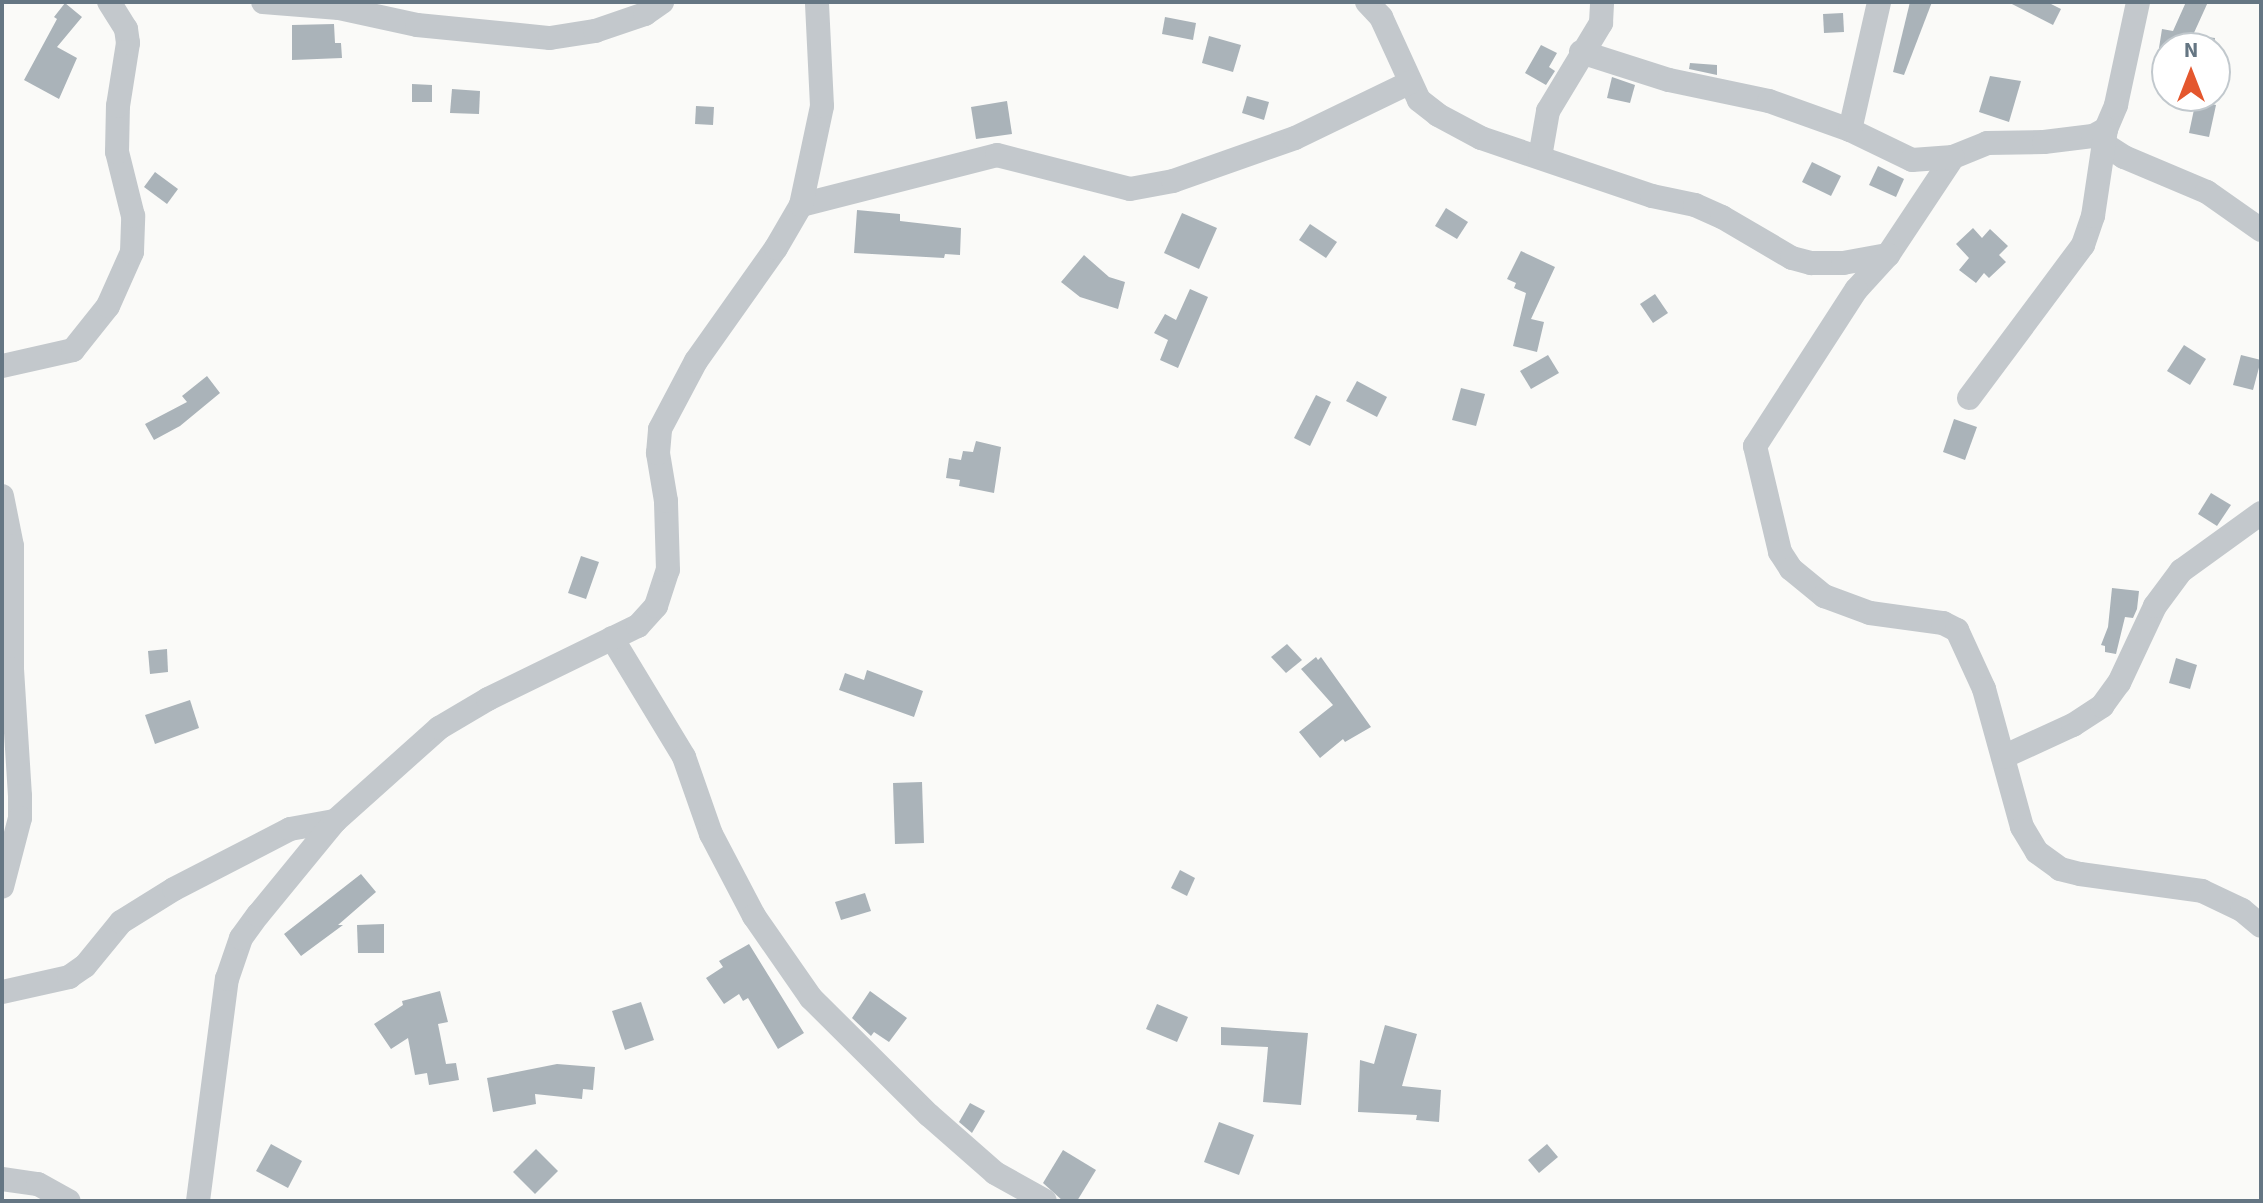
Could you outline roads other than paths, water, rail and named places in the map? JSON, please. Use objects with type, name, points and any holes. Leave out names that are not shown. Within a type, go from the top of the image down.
[{"type":"street","points":[[2,366],[73,350],[108,306],[132,252],[133,216],[117,152],[118,106],[128,43],[120,17],[109,2]]},
{"type":"street","points":[[263,2],[339,8],[417,25],[550,38],[595,31],[645,14],[662,2]]},
{"type":"street","points":[[198,1201],[218,1027],[227,979],[241,938],[335,821],[439,728],[488,699],[638,626],[656,606],[668,570],[666,501],[658,453],[660,429],[696,361],[776,248],[801,205],[822,106],[817,2]]},
{"type":"street","points":[[1367,2],[1381,17],[1419,100],[1438,115],[1481,138],[1652,196],[1695,205],[1792,258],[1811,263],[1843,263],[1888,255]]},
{"type":"street","points":[[1540,157],[1548,111],[1601,23],[1602,2]]},
{"type":"street","points":[[1850,130],[1879,2]]},
{"type":"street","points":[[1969,398],[2083,245],[2093,216],[2105,137],[2116,105],[2138,2]]},
{"type":"street","points":[[1581,52],[1669,80],[1769,101],[1850,130],[1912,160],[1953,157],[1987,143],[2105,137],[2124,157],[2207,192],[2261,230]]},
{"type":"street","points":[[801,205],[997,155],[1130,189],[1173,181],[1295,138],[1409,83]]},
{"type":"street","points":[[1953,157],[1888,255],[1856,290],[1755,446],[1755,457],[1780,552],[1804,581],[1824,596],[1851,607],[1943,623],[1957,630],[1984,689],[2022,827],[2037,852],[2060,869],[2202,891],[2242,910],[2261,926]]},
{"type":"street","points":[[2,496],[12,546],[12,669],[20,818],[2,887]]},
{"type":"street","points":[[2003,757],[2073,725],[2102,706],[2119,683],[2155,606],[2181,571],[2261,513]]},
{"type":"street","points":[[612,638],[684,757],[711,834],[754,916],[811,998],[929,1115],[995,1173],[1045,1201]]},
{"type":"street","points":[[3,986],[69,977],[85,966],[121,922],[163,895],[290,829],[335,821]]},
{"type":"street","points":[[2,1179],[38,1184],[69,1201]]}]
